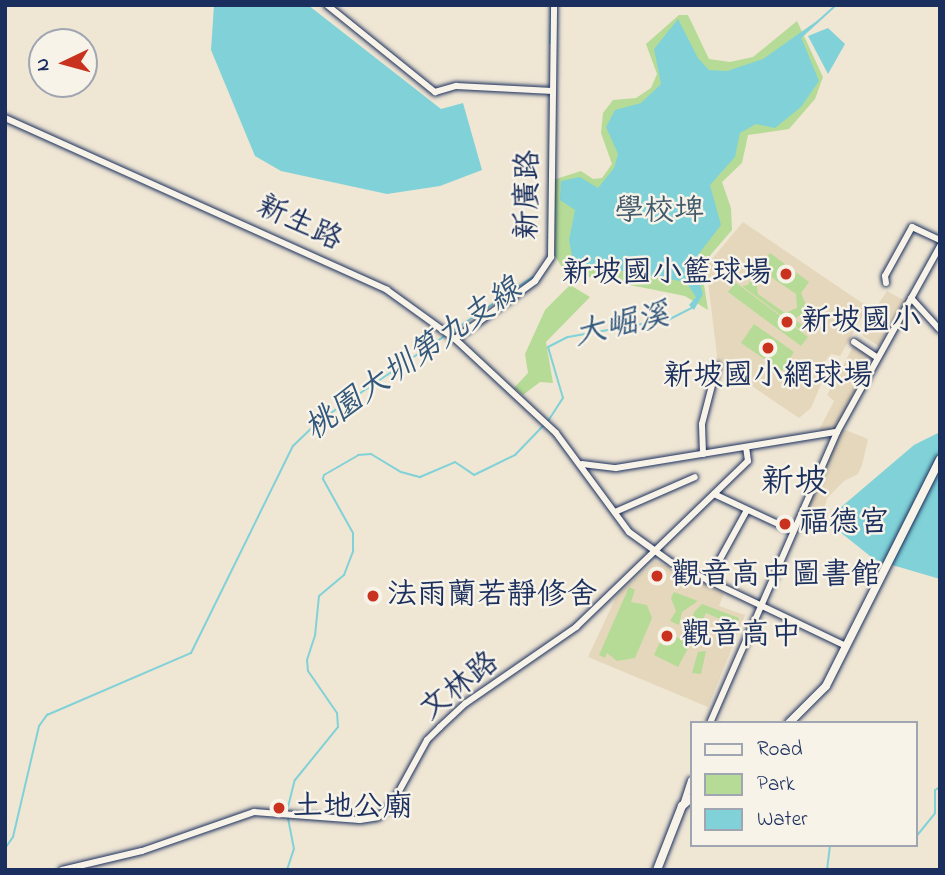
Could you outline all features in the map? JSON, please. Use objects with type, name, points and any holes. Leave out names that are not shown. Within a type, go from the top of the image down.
[{"type":"main road","points":[[791,721],[826,686],[940,459]]},
{"type":"main road","points":[[657,870],[682,806],[690,799]]},
{"type":"street","points":[[327,5],[435,92],[456,86],[553,91]]},
{"type":"street","name":"新廣路","points":[[455,339],[535,281],[551,257],[554,5]]},
{"type":"street","name":"新生路","points":[[5,118],[364,279],[455,339],[546,423],[582,464],[629,532],[655,552],[708,581],[759,602],[846,646]]},
{"type":"street","points":[[886,283],[885,276],[912,227],[940,240]]},
{"type":"street","points":[[711,721],[759,602],[837,432],[876,357],[940,246]]},
{"type":"street","points":[[911,298],[940,330]]},
{"type":"street","points":[[854,342],[876,357]]},
{"type":"street","points":[[703,454],[702,424],[717,366]]},
{"type":"street","points":[[582,464],[616,468],[837,432]]},
{"type":"street","points":[[655,552],[748,461],[746,447]]},
{"type":"street","points":[[615,512],[695,477]]},
{"type":"street","points":[[714,494],[793,531]]},
{"type":"street","points":[[708,581],[747,510]]},
{"type":"street","name":"文林路","points":[[62,870],[142,851],[254,812],[288,816],[378,817],[392,804],[428,740],[440,727],[466,703],[576,627],[655,552]]},
{"type":"street","points":[[682,806],[690,783]]},
{"type":"shaded area","name":"新坡國小","points":[[743,222],[868,307],[840,356],[831,354],[822,365],[827,370],[811,408],[799,418],[718,363],[706,266]]},
{"type":"shaded area","points":[[887,291],[905,301],[879,346],[863,336],[863,327]]},
{"type":"shaded area","points":[[853,347],[872,358],[835,430],[819,430],[834,401],[827,395]]},
{"type":"shaded area","points":[[843,429],[868,439],[858,474],[844,481],[827,498],[822,517],[798,527]]},
{"type":"shaded area","name":"觀音高中","points":[[655,561],[724,593],[719,606],[745,615],[708,707],[588,657],[617,595]]},
{"type":"green space","name":"學校埤","points":[[679,15],[688,15],[709,59],[730,62],[753,57],[797,21],[823,77],[815,99],[789,129],[748,135],[742,163],[722,182],[731,208],[732,230],[701,266],[708,310],[685,296],[565,272],[555,256],[553,180],[581,171],[593,179],[602,178],[612,164],[601,133],[603,113],[613,100],[636,98],[651,88],[657,74],[646,44]]},
{"type":"green space","points":[[770,253],[809,282],[801,293],[806,305],[802,314],[794,319],[806,328],[803,332],[742,286],[748,285],[755,271],[767,270],[762,265]],"holes":[[[768,275],[796,294],[797,308],[785,313],[758,294],[756,280]]]},
{"type":"green space","points":[[735,282],[808,337],[801,346],[728,292]]},
{"type":"green space","points":[[570,285],[590,297],[546,342],[553,383],[540,382],[523,395],[514,388],[528,373],[525,354],[545,310]]},
{"type":"green space","name":"新坡國小網球場","points":[[754,324],[794,352],[782,371],[741,343]]},
{"type":"green space","points":[[629,587],[635,590],[631,602],[647,605],[652,618],[635,658],[617,661],[607,653],[605,658],[599,655]]},
{"type":"green space","points":[[674,592],[698,601],[682,612],[679,625],[670,621],[676,611],[671,598]]},
{"type":"green space","points":[[702,604],[739,618],[736,626],[706,613],[696,636],[688,633],[694,612]]},
{"type":"green space","points":[[667,627],[678,638],[692,641],[678,667],[654,655]]},
{"type":"green space","points":[[706,651],[701,674],[692,673],[698,652]]},
{"type":"water","points":[[214,5],[308,5],[441,109],[463,103],[482,170],[440,186],[387,194],[281,171],[255,156],[211,50]]},
{"type":"water","name":"學校埤","points":[[821,18],[801,37],[819,81],[801,107],[775,128],[756,124],[740,133],[735,157],[710,185],[721,225],[698,255],[695,266],[703,294],[694,310],[689,305],[696,297],[686,282],[573,262],[569,240],[575,210],[560,200],[561,181],[580,177],[598,188],[614,168],[618,154],[606,127],[615,110],[641,103],[661,84],[654,49],[678,19],[698,58],[709,70],[727,71],[763,59]]},
{"type":"water","points":[[828,28],[845,44],[828,74],[808,36]]},
{"type":"water","points":[[940,432],[940,579],[875,560],[830,524],[833,514],[914,445]]},
{"type":"waterway","name":"桃園大圳第九支線","points":[[550,43],[551,5]]},
{"type":"waterway","name":"大崛溪","points":[[801,37],[836,5]]},
{"type":"waterway","name":"桃園大圳第九支線","points":[[451,332],[533,277]]},
{"type":"waterway","name":"大崛溪","points":[[548,421],[563,398],[548,347],[568,337],[670,319],[692,308]]},
{"type":"waterway","name":"桃園大圳第九支線","points":[[6,847],[13,837],[39,726],[47,715],[191,653],[293,446],[319,421],[446,335]]},
{"type":"waterway","name":"大崛溪","points":[[287,811],[295,780],[338,727],[337,713],[308,671],[307,660],[315,636],[319,596],[344,575],[353,551],[353,533],[323,479],[324,475],[358,455],[371,454],[401,472],[420,477],[455,462],[474,475],[515,455],[544,425]]},
{"type":"waterway","points":[[917,836],[935,813],[935,790],[940,787]]},
{"type":"waterway","name":"大崛溪","points":[[287,870],[294,849],[288,817]]},
{"type":"waterway","points":[[827,870],[830,847]]},
{"type":"place","name":"新坡國小籃球場","points":[[786,274]]},
{"type":"place","name":"新坡國小","points":[[787,322]]},
{"type":"place","name":"新坡國小網球場","points":[[768,348]]},
{"type":"place","name":"福德宮","points":[[785,524]]},
{"type":"place","name":"觀音高中圖書館","points":[[657,576]]},
{"type":"place","name":"法雨蘭若靜修舍","points":[[373,596]]},
{"type":"place","name":"觀音高中","points":[[667,636]]},
{"type":"place","name":"土地公廟","points":[[279,808]]},
{"type":"district","name":"新坡","points":[[794,484]]}]
